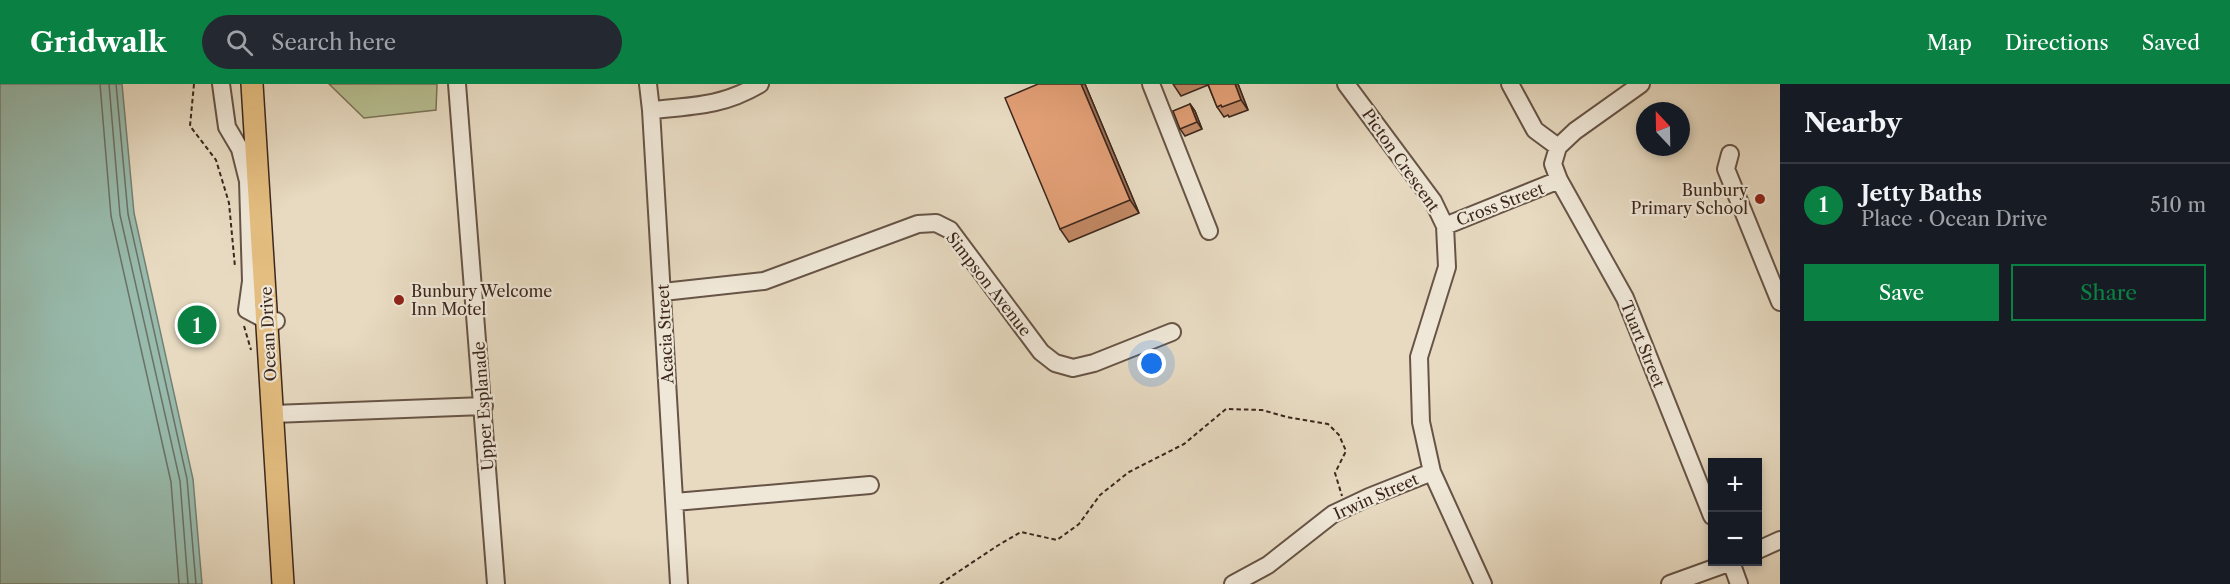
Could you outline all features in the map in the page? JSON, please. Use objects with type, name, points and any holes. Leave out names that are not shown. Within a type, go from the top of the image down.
[{"type":"main road","name":"Ocean Drive","points":[[252,84],[253,143],[272,321],[293,584]]},
{"type":"main road","name":"Ocean Drive","points":[[253,143],[263,84]]},
{"type":"main road","name":"Ocean Drive","points":[[278,414],[283,584]]},
{"type":"street","points":[[221,84],[227,127],[253,143]]},
{"type":"street","name":"Upper Esplanade","points":[[457,84],[484,406],[496,584]]},
{"type":"street","name":"Acacia Street","points":[[648,84],[680,584]]},
{"type":"street","points":[[651,110],[720,103],[760,84]]},
{"type":"street","points":[[1151,84],[1209,231]]},
{"type":"street","name":"Picton Crescent","points":[[1346,84],[1433,201],[1445,226],[1447,267],[1419,357],[1421,422],[1432,472],[1483,584]]},
{"type":"street","points":[[1510,84],[1535,130],[1558,147],[1575,131],[1641,84]]},
{"type":"street","name":"Cross Street","points":[[1445,226],[1559,180],[1553,164],[1558,147]]},
{"type":"street","points":[[1730,154],[1726,169],[1780,302]]},
{"type":"street","name":"Tuart Street","points":[[1559,180],[1625,298],[1711,512]]},
{"type":"street","name":"Simpson Avenue","points":[[663,292],[765,281],[918,224],[936,223],[950,230],[1041,352],[1055,363],[1073,368],[1094,363],[1172,332]]},
{"type":"street","points":[[278,414],[484,406]]},
{"type":"street","name":"Irwin Street","points":[[1233,584],[1268,565],[1333,514],[1432,472]]},
{"type":"street","points":[[675,502],[870,485]]},
{"type":"street","points":[[1762,548],[1780,540]]},
{"type":"street","points":[[1670,584],[1718,566]]},
{"type":"street","points":[[1733,566],[1739,584]]},
{"type":"path","points":[[194,84],[190,126],[216,160],[229,203],[235,270]]},
{"type":"path","points":[[244,325],[253,359]]},
{"type":"path","points":[[940,584],[1021,532],[1057,540],[1079,525],[1100,495],[1129,472],[1184,444],[1226,409],[1262,410],[1328,424],[1339,435],[1346,451],[1335,472],[1346,508]]},
{"type":"shaded area","points":[[329,84],[437,84],[436,110],[364,118]]},
{"type":"water","points":[[0,84],[122,84],[134,213],[193,479],[202,584],[0,584]]},
{"type":"building","points":[[1038,84],[1081,84],[1130,200],[1060,229],[1005,98]]},
{"type":"building","points":[[1208,84],[1235,84],[1241,100],[1217,107]]},
{"type":"building","points":[[1190,104],[1197,122],[1180,129],[1173,111]]},
{"type":"place","name":"Bunbury Primary School","points":[[1760,199]]},
{"type":"place","name":"Bunbury Welcome Inn Motel","points":[[399,300]]},
{"type":"place","name":"Jetty Baths","points":[[197,325]]}]
